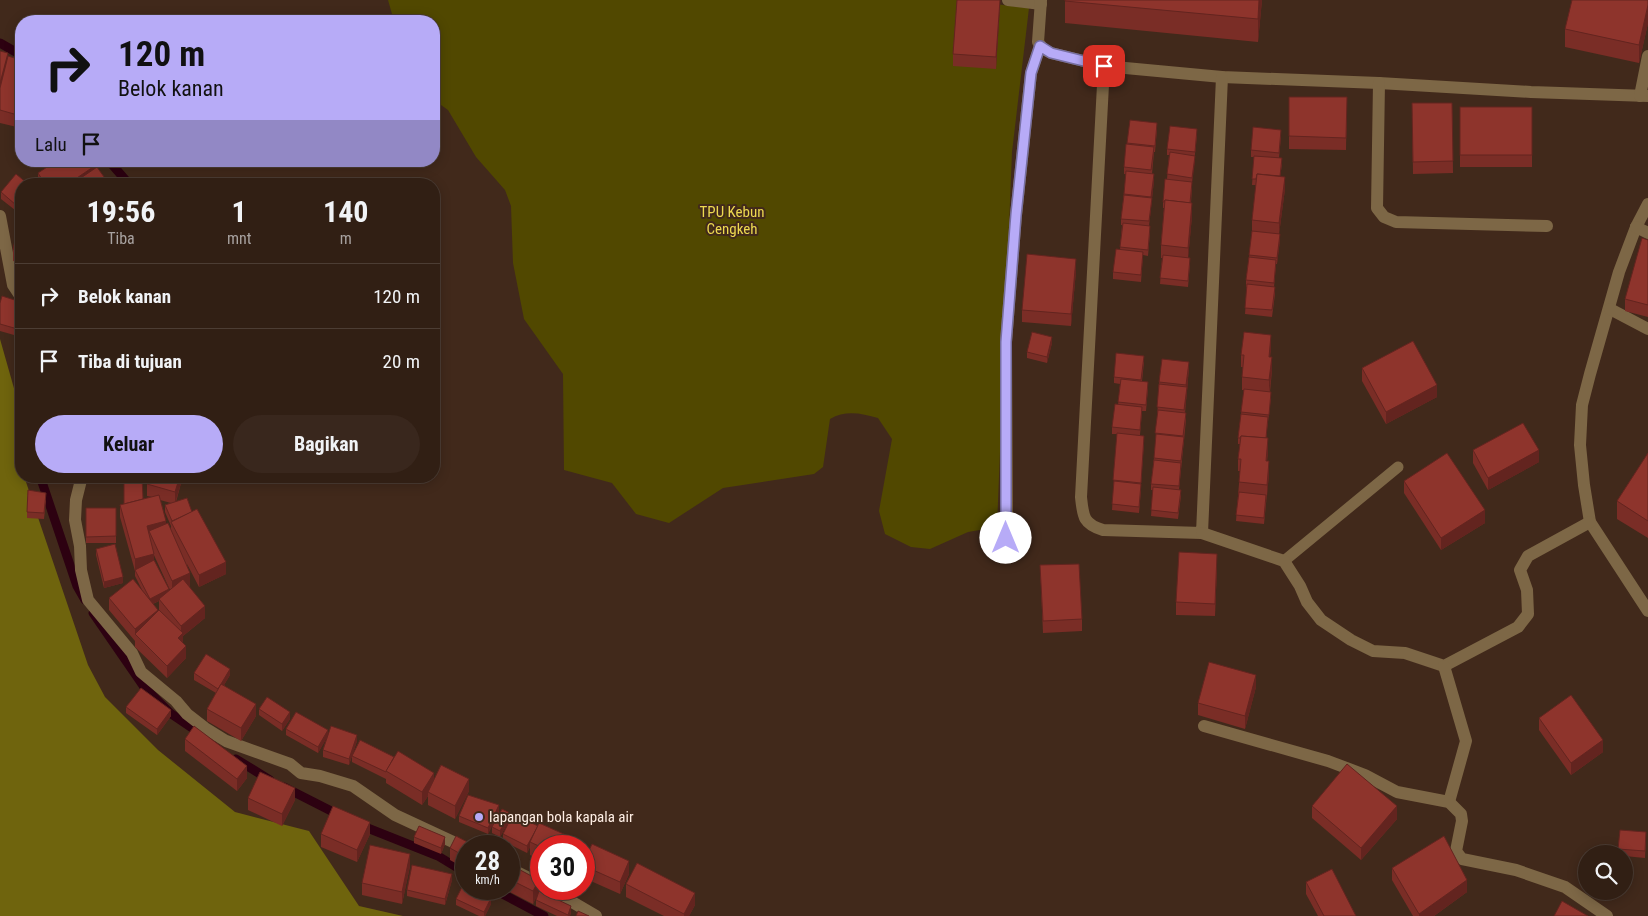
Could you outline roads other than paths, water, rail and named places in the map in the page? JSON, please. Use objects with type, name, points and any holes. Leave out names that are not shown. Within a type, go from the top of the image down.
[{"type":"street","points":[[1006,538],[1006,342],[1016,215],[1031,73],[1040,46],[1038,42],[1041,2],[1008,0]]},
{"type":"street","points":[[1040,46],[1051,53],[1104,66],[1222,77],[1644,96],[1648,56]]},
{"type":"street","points":[[1104,66],[1081,497],[1082,510],[1087,523],[1103,530],[1202,533],[1284,561],[1300,586],[1307,602],[1321,620],[1336,631],[1373,651],[1405,653],[1444,666],[1518,627],[1528,614],[1527,590],[1520,570],[1528,556],[1590,522]]},
{"type":"street","points":[[1202,533],[1222,77]]},
{"type":"street","points":[[1379,83],[1377,208],[1384,217],[1396,222],[1547,226]]},
{"type":"street","points":[[1648,204],[1636,227],[1619,272],[1582,405],[1580,445],[1590,522],[1648,611]]},
{"type":"street","points":[[0,216],[12,285],[15,289]]},
{"type":"street","points":[[1636,227],[1648,233]]},
{"type":"street","points":[[1610,309],[1648,329]]},
{"type":"street","points":[[80,483],[76,500],[75,520],[80,546],[81,570],[88,600],[132,653],[141,672],[176,701],[187,714],[226,741],[290,764],[301,773],[320,776],[354,786],[395,815],[455,843]]},
{"type":"street","points":[[1444,666],[1466,741],[1449,802]]},
{"type":"street","points":[[1204,726],[1328,761],[1365,775],[1397,792],[1449,802],[1461,814],[1462,821],[1456,851],[1462,860],[1516,870],[1565,886],[1607,916]]},
{"type":"street","points":[[569,900],[596,916]]},
{"type":"lane","points":[[1284,561],[1398,467]]},
{"type":"waterway","points":[[0,43],[15,52]]},
{"type":"waterway","points":[[114,167],[124,178]]},
{"type":"waterway","points":[[42,483],[77,586],[85,600]]},
{"type":"waterway","points":[[93,613],[144,687],[170,713],[201,734]]},
{"type":"waterway","points":[[236,759],[270,780]]},
{"type":"waterway","points":[[284,787],[341,816]]},
{"type":"waterway","points":[[360,825],[438,856],[455,866]]},
{"type":"waterway","points":[[514,900],[544,916]]},
{"type":"place","name":"lapangan bola kapala air","points":[[479,817]]},
{"type":"park label","name":"TPU Kebun Cengkeh","points":[[732,220]]}]
